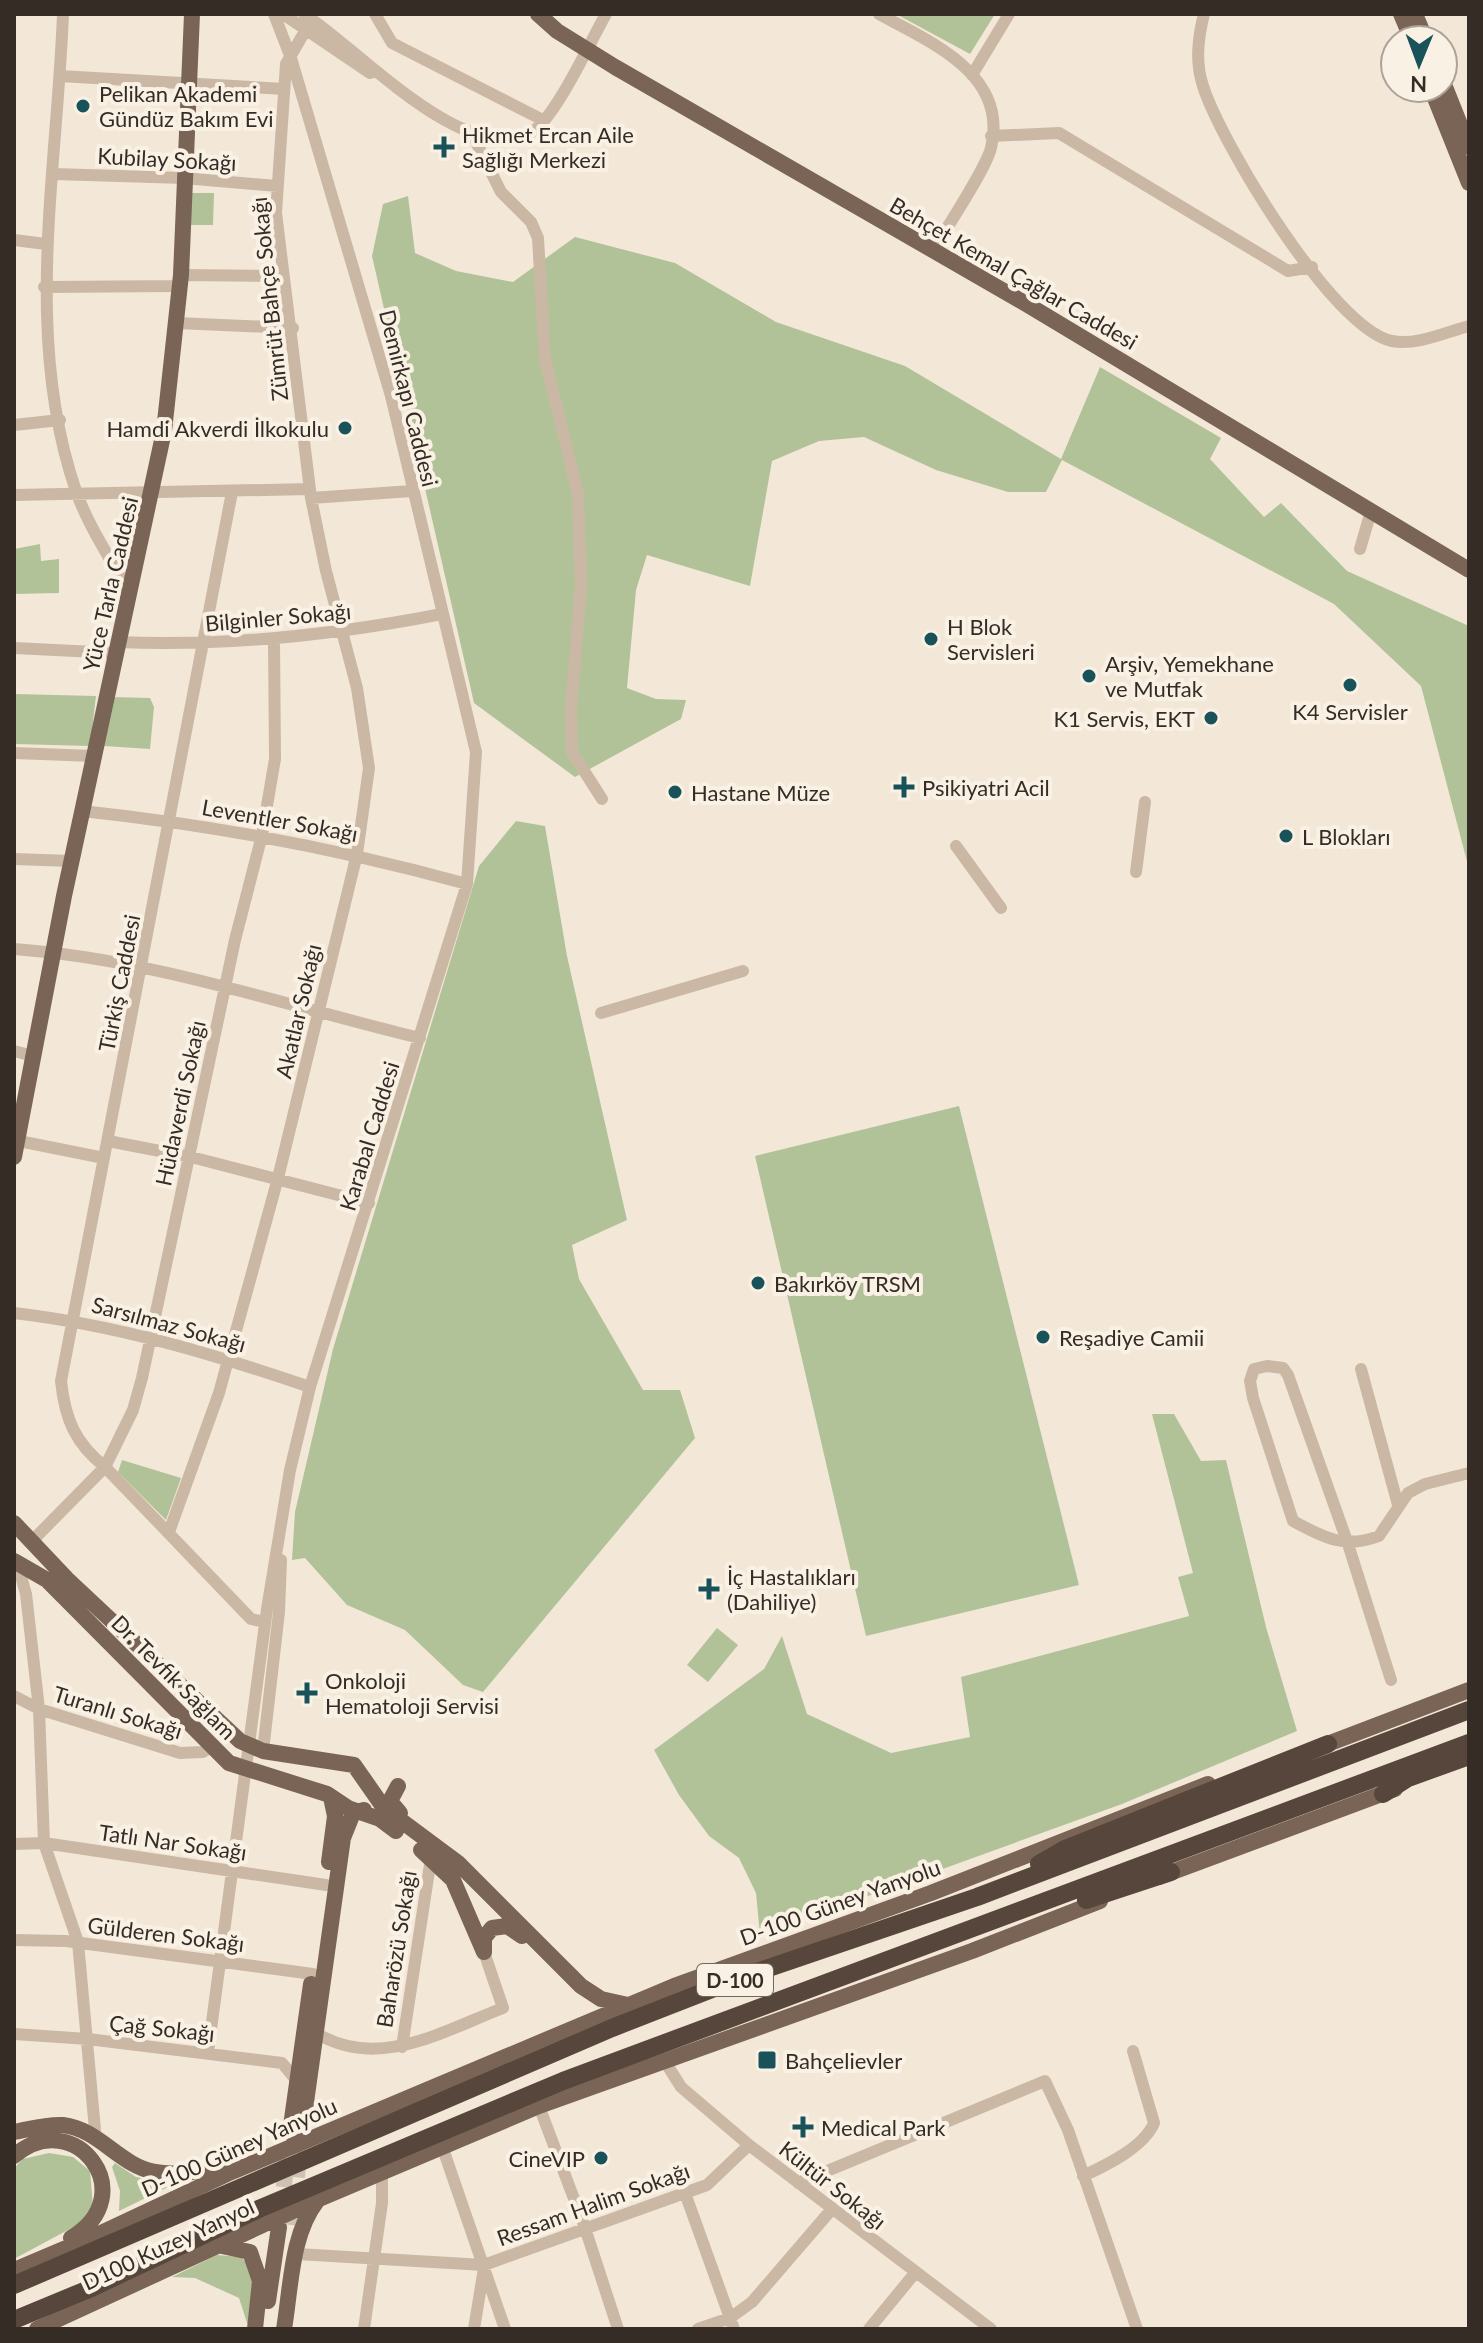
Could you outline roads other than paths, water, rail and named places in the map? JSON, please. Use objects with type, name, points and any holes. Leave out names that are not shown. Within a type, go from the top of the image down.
[{"type":"highway","name":"D-100","points":[[14,2285],[612,2028],[745,1976],[1019,1881],[1469,1710]]},
{"type":"highway","name":"D-100","points":[[14,2320],[89,2289],[261,2208],[563,2081],[1469,1743]]},
{"type":"highway","points":[[1019,1881],[1065,1849],[1328,1744]]},
{"type":"highway","points":[[1383,1794],[1408,1778],[1469,1756]]},
{"type":"highway","points":[[897,1958],[934,1952],[1171,1872]]},
{"type":"main road","name":"Yüce Tarla Caddesi","points":[[14,1157],[71,861],[116,647],[154,490],[177,323],[192,14]]},
{"type":"main road","name":"Behçet Kemal Çağlar Caddesi","points":[[538,14],[586,49],[934,250],[1469,570]]},
{"type":"main road","points":[[1437,104],[1469,183]]},
{"type":"main road","points":[[1452,104],[1469,147]]},
{"type":"main road","points":[[14,1523],[173,1681],[257,1750],[354,1765],[368,1779],[374,1796],[424,1841],[458,1863],[549,1956]]},
{"type":"main road","points":[[15,1559],[67,1579]]},
{"type":"main road","name":"Dr. Tevfik Sağlam","points":[[15,1559],[47,1580],[229,1763],[326,1794]]},
{"type":"main road","name":"D-100 Güney Yanyolu","points":[[14,2270],[271,2156],[629,2005],[931,1893],[1161,1799],[1328,1744],[1469,1690]]},
{"type":"main road","points":[[335,1761],[319,1775],[335,1816],[297,2081],[296,2132],[316,2033],[343,1838],[353,1813],[362,1811],[374,1796]]},
{"type":"main road","name":"D100 Kuzey Yanyol","points":[[37,2329],[317,2200],[539,2106],[972,1951],[1171,1872],[1469,1764]]},
{"type":"main road","points":[[398,1786],[390,1801],[419,1830],[424,1841]]},
{"type":"main road","points":[[326,1794],[348,1808],[380,1819],[431,1858],[453,1880],[484,1952]]},
{"type":"main road","points":[[484,1952],[488,1931],[503,1926],[515,1930],[601,1999],[629,2005]]},
{"type":"main road","points":[[14,2132],[70,2126],[95,2137],[136,2167],[172,2174],[271,2156]]},
{"type":"main road","points":[[14,2156],[37,2143],[70,2143],[92,2158],[101,2178],[102,2200],[90,2225],[41,2259]]},
{"type":"main road","points":[[284,2329],[306,2214],[317,2200]]},
{"type":"main road","points":[[264,2329],[285,2226],[277,2329]]},
{"type":"main road","points":[[216,2246],[239,2247],[250,2252],[255,2260],[260,2281],[255,2329]]},
{"type":"street","points":[[63,14],[44,287],[60,420],[76,492],[130,594]]},
{"type":"street","name":"Demirkapı Caddesi","points":[[274,14],[291,58],[391,396],[476,752]]},
{"type":"street","points":[[375,14],[392,43],[543,120]]},
{"type":"street","points":[[300,18],[397,90],[473,136],[509,138],[531,132],[553,109],[606,14]]},
{"type":"street","points":[[879,14],[958,58],[988,96],[991,148],[934,250]]},
{"type":"street","points":[[972,75],[1009,14]]},
{"type":"street","points":[[1204,14],[1197,59],[1202,84],[1219,130],[1268,209],[1351,319],[1392,341],[1411,342],[1469,326]]},
{"type":"street","points":[[285,41],[286,28],[300,18]]},
{"type":"street","points":[[291,58],[300,18]]},
{"type":"street","name":"Zümrüt Bahçe Sokağı","points":[[291,58],[286,64],[276,213],[293,328],[311,494]]},
{"type":"street","points":[[60,76],[189,81],[284,89]]},
{"type":"street","points":[[991,136],[1059,133],[1288,271],[1312,267]]},
{"type":"street","points":[[473,136],[501,192],[531,222],[538,238],[545,359],[578,494],[581,585],[571,708],[572,752],[602,799]]},
{"type":"street","name":"Kubilay Sokağı","points":[[54,174],[183,178],[277,186]]},
{"type":"street","points":[[14,240],[46,244]]},
{"type":"street","points":[[44,287],[283,276]]},
{"type":"street","points":[[177,323],[293,328]]},
{"type":"street","points":[[14,425],[60,420]]},
{"type":"street","points":[[14,495],[154,490],[311,494],[412,491]]},
{"type":"street","name":"Türkiş Caddesi","points":[[232,492],[167,820],[143,969],[61,1381],[64,1409],[71,1431],[86,1452],[105,1467],[251,1619],[265,1622]]},
{"type":"street","name":"Akatlar Sokağı","points":[[169,1532],[196,1465],[278,1178],[357,854],[369,768],[359,700],[326,571],[311,494]]},
{"type":"street","points":[[1360,549],[1371,511]]},
{"type":"street","name":"Bilginler Sokağı","points":[[14,648],[202,644],[343,633],[442,614]]},
{"type":"street","name":"Hüdaverdi Sokağı","points":[[32,1541],[105,1467],[133,1410],[191,1157],[225,985],[262,835],[275,759],[274,638]]},
{"type":"street","name":"Karabal Caddesi","points":[[257,1750],[265,1622],[290,1470],[310,1387],[467,884],[476,752]]},
{"type":"street","points":[[14,753],[94,756]]},
{"type":"street","points":[[1136,872],[1145,802]]},
{"type":"street","name":"Leventler Sokağı","points":[[82,811],[262,835],[357,854],[467,884]]},
{"type":"street","points":[[956,846],[1001,908]]},
{"type":"street","points":[[14,859],[71,861]]},
{"type":"street","points":[[14,949],[54,952],[225,985],[316,1013],[420,1038]]},
{"type":"street","points":[[601,1013],[743,971]]},
{"type":"street","points":[[14,1051],[33,1056]]},
{"type":"street","points":[[16,1140],[104,1158]]},
{"type":"street","points":[[108,1141],[191,1157],[369,1203]]},
{"type":"street","name":"Sarsılmaz Sokağı","points":[[14,1313],[75,1320],[152,1337],[310,1387]]},
{"type":"street","points":[[1391,1680],[1348,1544],[1288,1375],[1283,1368],[1267,1366],[1254,1369],[1250,1381],[1253,1398],[1293,1521],[1324,1539],[1348,1544],[1379,1536],[1408,1493],[1425,1484],[1469,1473]]},
{"type":"street","points":[[1361,1369],[1398,1505]]},
{"type":"street","name":"Karabal Caddesi","points":[[208,2052],[247,1770],[257,1750],[279,1619],[281,1529]]},
{"type":"street","points":[[15,1559],[26,1594],[39,1709],[44,1843],[78,1942],[95,2130]]},
{"type":"street","points":[[26,1594],[33,1583],[47,1580]]},
{"type":"street","name":"Turanlı Sokağı","points":[[14,1696],[39,1709],[180,1753],[203,1752],[211,1747]]},
{"type":"street","name":"Tatlı Nar Sokağı","points":[[14,1844],[44,1843],[326,1885]]},
{"type":"street","name":"Baharözü Sokağı","points":[[402,2047],[431,1858]]},
{"type":"street","name":"Gülderen Sokağı","points":[[14,1940],[78,1942],[313,1974]]},
{"type":"street","points":[[316,2033],[338,2045],[355,2048],[402,2047],[503,2008],[484,1952]]},
{"type":"street","name":"Çağ Sokağı","points":[[14,2034],[88,2039],[282,2063],[297,2081]]},
{"type":"street","points":[[1083,2176],[1117,2157],[1150,2132],[1154,2123],[1133,2051]]},
{"type":"street","name":"Kültür Sokağı","points":[[664,2060],[681,2087],[749,2145],[991,2329]]},
{"type":"street","points":[[798,2183],[1045,2081],[1083,2176],[1137,2329]]},
{"type":"street","points":[[539,2106],[585,2228],[618,2329]]},
{"type":"street","name":"Ressam Halim Sokağı","points":[[484,2265],[685,2193],[720,2176],[749,2145]]},
{"type":"street","points":[[442,2146],[505,2329]]},
{"type":"street","points":[[364,2329],[382,2203],[382,2172]]},
{"type":"street","points":[[685,2193],[732,2324]]},
{"type":"street","points":[[698,2329],[732,2324],[832,2209]]},
{"type":"street","points":[[297,2254],[484,2265]]},
{"type":"street","points":[[474,2329],[484,2265]]},
{"type":"street","points":[[869,2329],[915,2273]]},
{"type":"tunnel","points":[[291,2225],[300,2151]]},
{"type":"tunnel","points":[[281,2211],[287,2158]]},
{"type":"place","name":"Pelikan Akademi Gündüz Bakım Evi","points":[[83,106]]},
{"type":"place","name":"Hikmet Ercan Aile Sağlığı Merkezi","points":[[444,147]]},
{"type":"place","name":"Hamdi Akverdi İlkokulu","points":[[345,428]]},
{"type":"place","name":"H Blok Servisleri","points":[[931,639]]},
{"type":"place","name":"Arşiv, Yemekhane ve Mutfak","points":[[1089,676]]},
{"type":"place","name":"K4 Servisler","points":[[1350,685]]},
{"type":"place","name":"K1 Servis, EKT","points":[[1211,718]]},
{"type":"place","name":"Psikiyatri Acil","points":[[904,787]]},
{"type":"place","name":"Hastane Müze","points":[[675,792]]},
{"type":"place","name":"L Blokları","points":[[1286,836]]},
{"type":"place","name":"Bakırköy TRSM","points":[[758,1283]]},
{"type":"place","name":"Reşadiye Camii","points":[[1043,1337]]},
{"type":"place","name":"İç Hastalıkları (Dahiliye)","points":[[709,1589]]},
{"type":"place","name":"Onkoloji Hematoloji Servisi","points":[[307,1693]]},
{"type":"place","name":"Bahçelievler","points":[[767,2060]]},
{"type":"place","name":"Medical Park","points":[[803,2127]]},
{"type":"place","name":"CineVIP","points":[[601,2158]]}]
